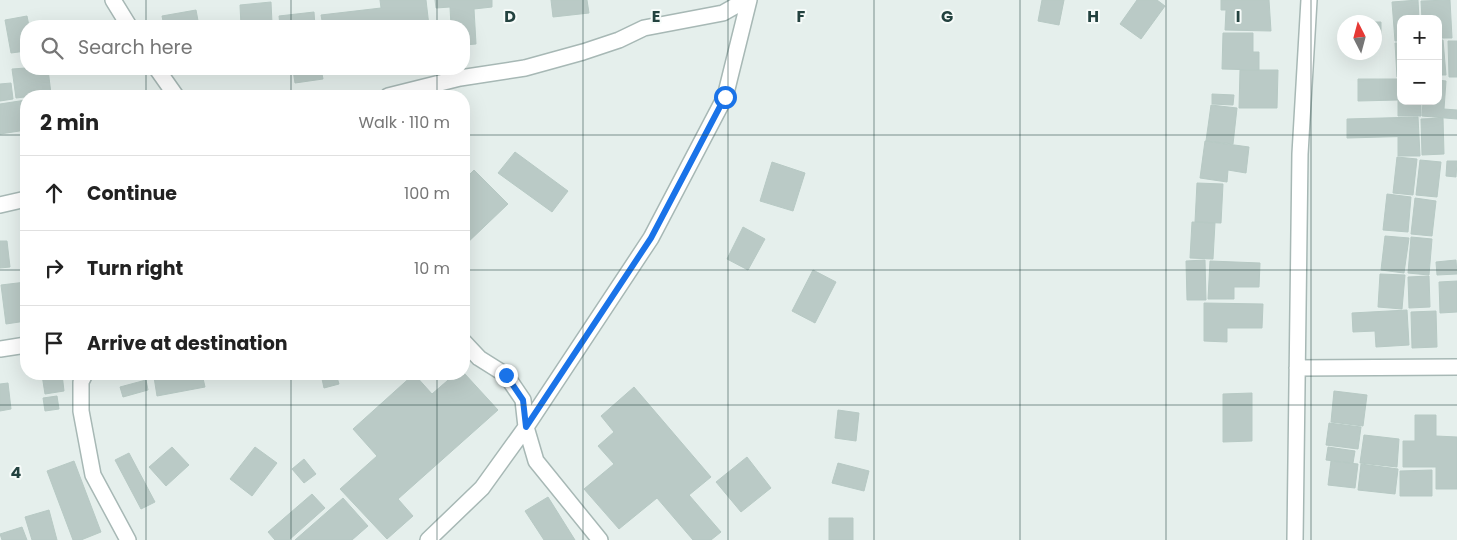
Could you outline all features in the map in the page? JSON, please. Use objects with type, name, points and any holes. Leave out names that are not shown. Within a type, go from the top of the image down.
[{"type":"street","points":[[113,0],[125,20]]},
{"type":"street","points":[[412,90],[460,78],[525,68],[619,40],[644,28],[723,13],[748,0]]},
{"type":"street","points":[[428,540],[482,488],[526,427],[651,238],[725,97],[748,0]]},
{"type":"street","points":[[1295,540],[1300,154],[1309,0]]},
{"type":"street","points":[[162,75],[172,90]]},
{"type":"street","points":[[0,205],[20,200]]},
{"type":"street","points":[[0,349],[20,346]]},
{"type":"street","points":[[470,349],[478,358],[506,375],[523,400],[526,427],[536,462],[600,540]]},
{"type":"street","points":[[1297,368],[1457,367]]},
{"type":"street","points":[[82,380],[81,410],[93,475],[128,540]]},
{"type":"building","points":[[380,0],[426,0],[428,20],[322,20],[321,15],[381,8]]},
{"type":"building","points":[[435,0],[492,0],[492,7],[474,9],[476,44],[470,44],[470,20],[451,20],[450,7],[436,8]]},
{"type":"building","points":[[551,0],[587,0],[589,13],[553,17]]},
{"type":"building","points":[[1042,0],[1064,0],[1059,25],[1038,21]]},
{"type":"building","points":[[1137,0],[1157,0],[1165,6],[1141,39],[1120,24]]},
{"type":"building","points":[[1221,0],[1269,0],[1271,31],[1225,30],[1226,10],[1221,10]]},
{"type":"building","points":[[1418,0],[1419,15],[1397,15],[1397,41],[1395,41],[1392,2]]},
{"type":"building","points":[[1450,0],[1452,38],[1442,38],[1442,15],[1422,15],[1421,1]]},
{"type":"building","points":[[271,2],[272,20],[241,20],[240,5]]},
{"type":"building","points":[[196,10],[198,20],[163,20],[162,16]]},
{"type":"building","points":[[314,12],[315,20],[279,20],[279,16]]},
{"type":"building","points":[[27,16],[28,20],[20,20],[20,52],[11,53],[5,20]]},
{"type":"building","points":[[1223,33],[1253,33],[1253,52],[1259,52],[1259,70],[1222,69]]},
{"type":"building","points":[[1442,40],[1443,40],[1446,75],[1442,75]]},
{"type":"building","points":[[1448,41],[1457,41],[1457,77],[1449,77]]},
{"type":"building","points":[[1395,43],[1397,43],[1397,77]]},
{"type":"building","points":[[20,68],[20,75],[49,75],[51,90],[20,90],[20,98],[16,98],[12,69]]},
{"type":"building","points":[[1240,70],[1278,70],[1277,108],[1239,108]]},
{"type":"building","points":[[294,75],[322,75],[323,79],[295,83]]},
{"type":"building","points":[[1358,79],[1397,79],[1397,100],[1358,101]]},
{"type":"building","points":[[1442,80],[1446,81],[1444,109],[1457,110],[1457,119],[1422,116],[1423,105],[1442,105]]},
{"type":"building","points":[[11,83],[13,99],[0,101],[0,84]]},
{"type":"building","points":[[1212,94],[1234,95],[1233,105],[1212,104]]},
{"type":"building","points":[[20,101],[20,131],[0,134],[0,104]]},
{"type":"building","points":[[1211,105],[1237,108],[1233,144],[1206,141]]},
{"type":"building","points":[[1398,105],[1421,105],[1421,116],[1398,116]]},
{"type":"building","points":[[1418,117],[1419,136],[1347,138],[1347,119]]},
{"type":"building","points":[[1443,118],[1444,154],[1422,155],[1421,119]]},
{"type":"building","points":[[1398,136],[1419,136],[1420,156],[1398,156]]},
{"type":"building","points":[[1205,141],[1249,147],[1246,173],[1228,170],[1227,182],[1200,178]]},
{"type":"building","points":[[515,152],[568,191],[552,212],[498,173]]},
{"type":"building","points":[[1397,157],[1417,159],[1413,195],[1393,193]]},
{"type":"building","points":[[1420,160],[1441,162],[1437,197],[1416,195]]},
{"type":"building","points":[[1447,161],[1457,161],[1456,177],[1446,176]]},
{"type":"building","points":[[772,162],[805,173],[793,211],[760,201]]},
{"type":"building","points":[[474,170],[508,204],[470,240],[470,174]]},
{"type":"building","points":[[1197,183],[1223,184],[1221,223],[1195,222]]},
{"type":"building","points":[[1387,194],[1411,197],[1408,232],[1383,230]]},
{"type":"building","points":[[1415,198],[1436,201],[1432,236],[1411,234]]},
{"type":"building","points":[[1192,222],[1215,223],[1213,259],[1190,258]]},
{"type":"building","points":[[743,227],[765,239],[748,270],[727,259]]},
{"type":"building","points":[[1385,236],[1409,238],[1404,273],[1381,270]]},
{"type":"building","points":[[1411,237],[1432,239],[1429,275],[1408,273]]},
{"type":"building","points":[[0,241],[7,241],[10,267],[0,268]]},
{"type":"building","points":[[1205,260],[1206,300],[1187,300],[1186,261]]},
{"type":"building","points":[[1456,260],[1457,274],[1437,275],[1436,262]]},
{"type":"building","points":[[1210,261],[1260,263],[1259,287],[1234,287],[1234,299],[1208,299]]},
{"type":"building","points":[[813,270],[836,282],[815,323],[792,311]]},
{"type":"building","points":[[1380,274],[1405,275],[1402,309],[1378,307]]},
{"type":"building","points":[[1429,276],[1430,307],[1409,308],[1408,277]]},
{"type":"building","points":[[1457,281],[1457,312],[1440,313],[1439,282]]},
{"type":"building","points":[[20,283],[20,322],[6,324],[1,285]]},
{"type":"building","points":[[1204,303],[1263,304],[1262,328],[1227,328],[1227,342],[1204,341]]},
{"type":"building","points":[[1407,310],[1409,345],[1376,347],[1375,331],[1353,332],[1352,313]]},
{"type":"building","points":[[1436,311],[1437,347],[1412,348],[1411,312]]},
{"type":"building","points":[[43,380],[63,380],[64,391],[45,394]]},
{"type":"building","points":[[146,380],[148,390],[123,397],[120,387]]},
{"type":"building","points":[[154,380],[203,380],[205,387],[157,396]]},
{"type":"building","points":[[322,380],[338,380],[339,384],[324,388]]},
{"type":"building","points":[[407,380],[419,380],[432,394],[448,380],[470,380],[498,410],[398,499],[413,516],[387,539],[340,489],[377,456],[353,429]]},
{"type":"building","points":[[8,383],[11,409],[0,411],[0,384]]},
{"type":"building","points":[[634,387],[711,477],[689,495],[721,532],[711,540],[693,540],[657,498],[619,529],[584,489],[614,464],[598,446],[614,432],[601,416]]},
{"type":"building","points":[[1334,391],[1367,395],[1363,426],[1331,422]]},
{"type":"building","points":[[1252,393],[1252,441],[1223,442],[1223,394]]},
{"type":"building","points":[[57,396],[59,409],[45,411],[43,398]]},
{"type":"building","points":[[838,410],[859,413],[856,441],[835,438]]},
{"type":"building","points":[[1415,415],[1436,415],[1436,436],[1457,437],[1457,489],[1436,489],[1436,467],[1403,467],[1403,441],[1415,441]]},
{"type":"building","points":[[1329,423],[1361,427],[1358,449],[1326,445]]},
{"type":"building","points":[[1364,435],[1399,439],[1397,467],[1360,463]]},
{"type":"building","points":[[172,447],[189,465],[166,486],[149,467]]},
{"type":"building","points":[[255,447],[277,463],[252,496],[230,479]]},
{"type":"building","points":[[1328,447],[1355,451],[1353,463],[1326,460]]},
{"type":"building","points":[[129,453],[155,502],[141,509],[115,460]]},
{"type":"building","points":[[747,457],[771,488],[741,512],[716,482]]},
{"type":"building","points":[[304,459],[316,474],[304,483],[292,469]]},
{"type":"building","points":[[74,461],[101,532],[81,540],[73,540],[47,471]]},
{"type":"building","points":[[1331,461],[1358,464],[1355,488],[1328,485]]},
{"type":"building","points":[[838,463],[869,471],[864,491],[832,483]]},
{"type":"building","points":[[1361,464],[1398,469],[1395,494],[1358,490]]},
{"type":"building","points":[[1432,470],[1432,496],[1400,496],[1400,471]]},
{"type":"building","points":[[312,494],[325,508],[289,540],[275,540],[268,532]]},
{"type":"building","points":[[548,497],[575,540],[544,540],[525,511]]},
{"type":"building","points":[[343,498],[368,526],[352,540],[295,540]]},
{"type":"building","points":[[49,510],[57,540],[32,540],[25,517]]},
{"type":"building","points":[[829,518],[853,518],[853,540],[829,540]]},
{"type":"building","points":[[22,527],[27,540],[2,540],[0,534]]},
{"type":"route","points":[[506,375],[523,400],[526,427],[651,238],[725,97]]}]
